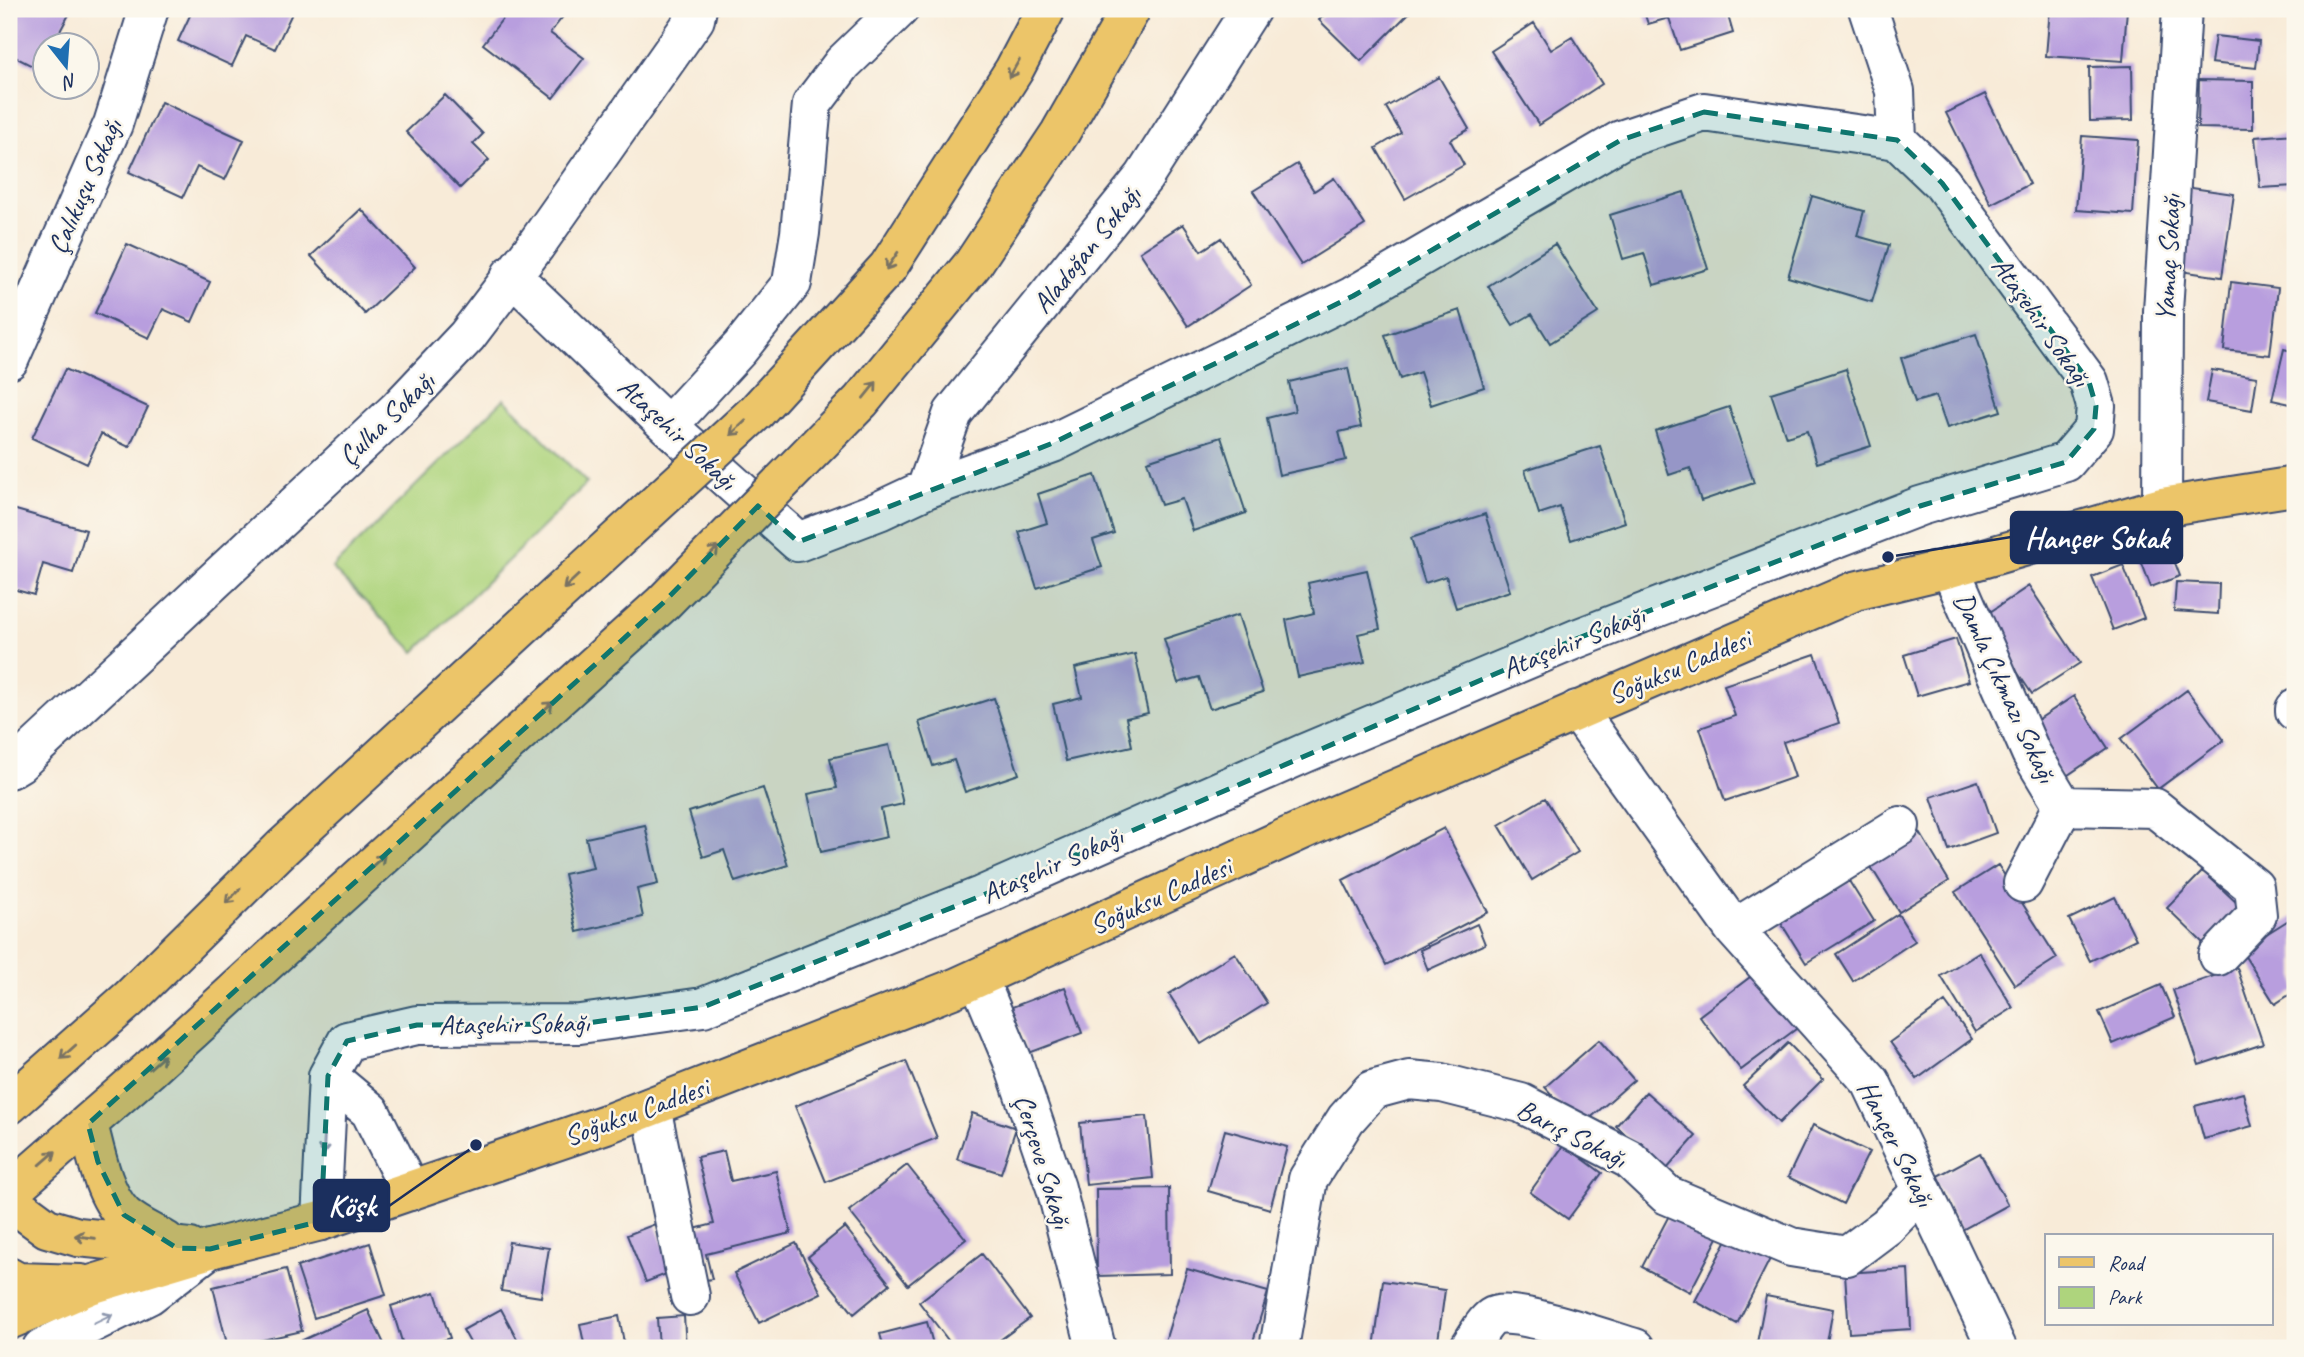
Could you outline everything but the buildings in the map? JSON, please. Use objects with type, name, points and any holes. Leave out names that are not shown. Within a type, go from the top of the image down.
[{"type":"main road","points":[[9,1105],[130,998],[282,848],[757,411],[888,267],[1014,70],[1046,9]]},
{"type":"main road","points":[[9,1192],[88,1124],[663,603],[861,401],[973,264],[1060,132],[1131,9]]},
{"type":"main road","name":"Soğuksu Caddesi","points":[[193,1248],[321,1221],[652,1107],[978,978],[1327,818],[1855,591],[1951,568],[2162,507],[2295,486]]},
{"type":"main road","points":[[88,1124],[98,1163],[113,1198],[124,1215],[193,1248]]},
{"type":"main road","points":[[9,1200],[47,1228],[78,1237],[193,1248]]},
{"type":"main road","points":[[9,1320],[90,1285],[193,1248]]},
{"type":"main road","points":[[9,1277],[18,1282],[90,1285]]},
{"type":"street","name":"Çalıkuşu Sokağı","points":[[9,360],[114,124],[149,9]]},
{"type":"street","name":"Çulha Sokağı","points":[[12,756],[397,410],[467,336],[536,245],[695,19],[697,9]]},
{"type":"street","points":[[668,426],[740,348],[792,283],[800,233],[813,104],[843,62],[899,9]]},
{"type":"street","name":"Aladoğan Sokağı","points":[[926,489],[953,413],[1144,177],[1251,9]]},
{"type":"street","points":[[1868,9],[1895,91],[1897,140]]},
{"type":"street","name":"Yamaç Sokağı","points":[[2162,507],[2163,310],[2182,9]]},
{"type":"street","name":"Ataşehir Sokağı","points":[[328,1076],[347,1041],[417,1025],[580,1024],[703,1007],[981,896],[1306,753],[1576,639],[1920,506],[2066,462],[2094,429],[2096,406],[2089,382],[1942,183],[1897,140],[1704,113],[1621,140],[1353,296],[1053,443],[926,489],[879,511],[798,542],[668,426],[511,275]]},
{"type":"street","name":"Damla Çıkmazı Sokağı","points":[[1951,568],[2031,753],[2063,806]]},
{"type":"street","name":"Hançer Sokağı","points":[[1577,710],[1734,929],[1871,1082],[1997,1348]]},
{"type":"street","name":"Damla Çıkmazı Sokağı","points":[[2023,883],[2063,806]]},
{"type":"street","name":"Damla Çıkmazı Sokağı","points":[[2063,806],[2155,808],[2254,887],[2258,915],[2218,956]]},
{"type":"street","points":[[1734,929],[1900,826]]},
{"type":"street","name":"Çerçeve Sokağı","points":[[978,978],[1012,1059],[1056,1188],[1096,1348]]},
{"type":"street","points":[[328,1076],[370,1111],[410,1191]]},
{"type":"street","points":[[321,1221],[328,1076]]},
{"type":"street","name":"Barış Sokağı","points":[[1279,1348],[1308,1180],[1346,1119],[1372,1090],[1409,1080],[1442,1083],[1521,1103],[1629,1159],[1667,1195],[1791,1247],[1847,1256],[1887,1226],[1922,1190]]},
{"type":"street","points":[[652,1107],[690,1296]]},
{"type":"street","name":"Soğuksu Caddesi","points":[[42,1348],[149,1295],[193,1248]]},
{"type":"street","points":[[1469,1348],[1491,1318],[1502,1314],[1544,1321],[1635,1348]]},
{"type":"highlighted area","points":[[1704,112],[1897,140],[1942,183],[2053,331],[2089,382],[2096,406],[2094,429],[2066,462],[1920,506],[1576,639],[981,896],[703,1007],[580,1024],[417,1025],[347,1041],[328,1076],[321,1221],[210,1249],[177,1248],[124,1215],[98,1162],[88,1124],[663,603],[758,506],[798,542],[1053,443],[1353,296],[1621,140]]},
{"type":"green space","points":[[504,399],[587,483],[415,652],[332,568]]},
{"type":"place","name":"Hançer Sokak","points":[[1888,557]]},
{"type":"place","name":"Köşk","points":[[476,1145]]}]
